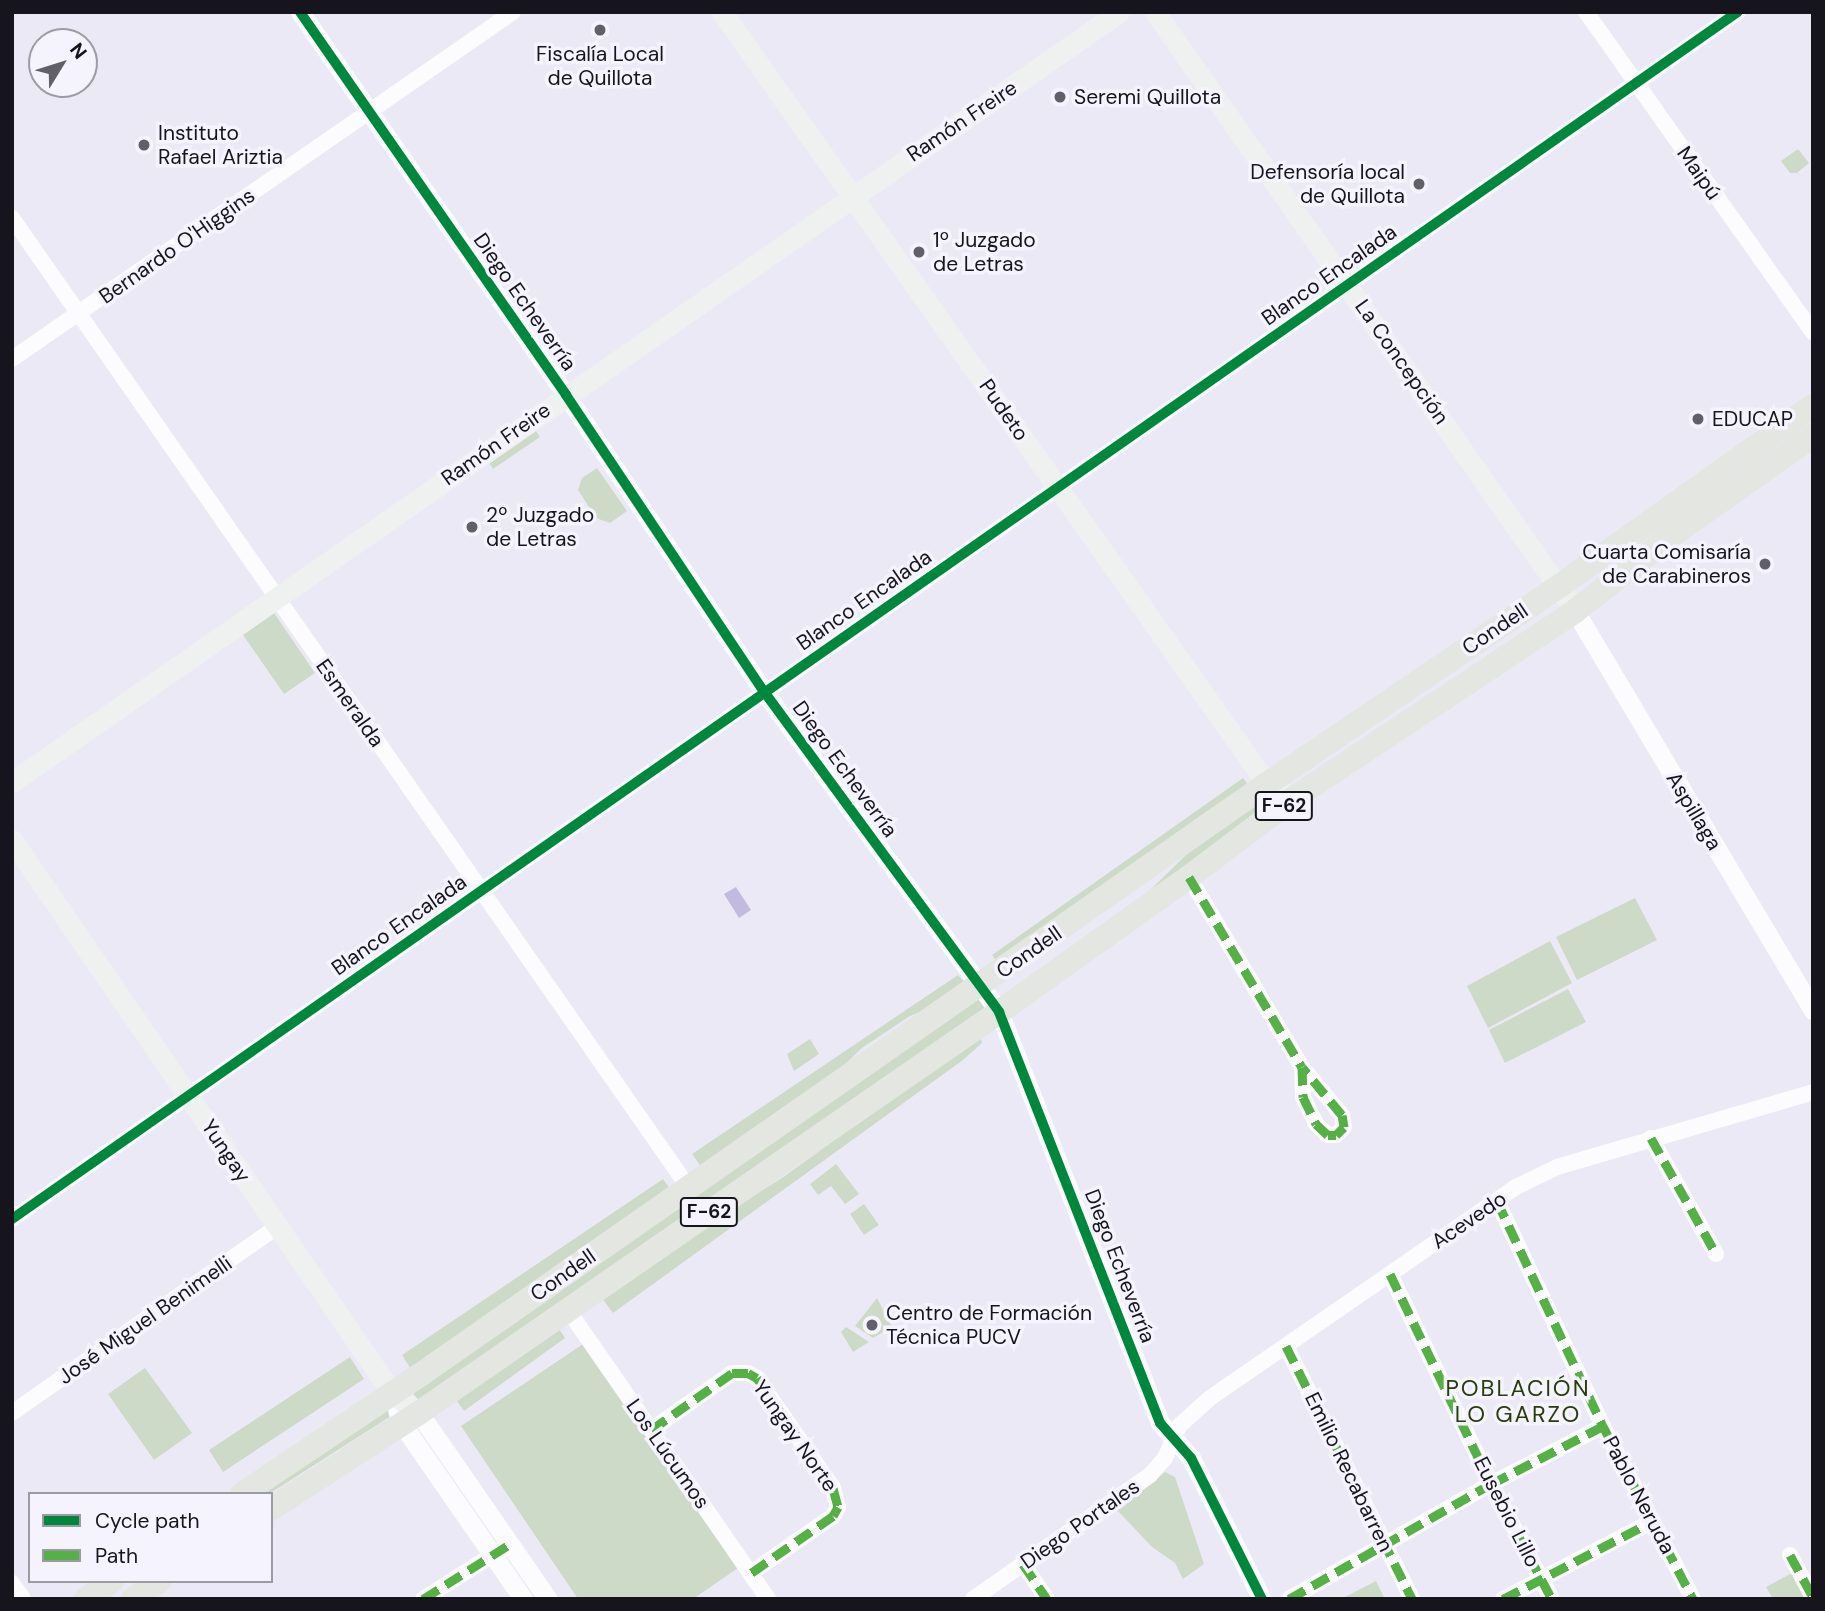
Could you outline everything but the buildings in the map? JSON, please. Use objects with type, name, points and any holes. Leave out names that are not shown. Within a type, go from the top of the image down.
[{"type":"main road","name":"Pudeto","points":[[722,12],[1267,784],[1294,799]]},
{"type":"main road","name":"Ramón Freire","points":[[12,782],[1119,12]]},
{"type":"main road","name":"La Concepción","points":[[1155,12],[1349,285],[1575,611]]},
{"type":"main road","name":"Condell","points":[[245,1492],[981,986],[1267,784],[1558,587],[1813,406]]},
{"type":"main road","name":"Condell","points":[[273,1508],[410,1419],[999,1012],[1294,799],[1575,611],[1671,536],[1813,436]]},
{"type":"main road","name":"Yungay","points":[[12,840],[410,1419]]},
{"type":"main road","points":[[86,1599],[109,1583]]},
{"type":"main road","points":[[133,1599],[157,1583]]},
{"type":"street","name":"Diego Echeverría","points":[[300,12],[566,395],[765,692],[999,1012],[1060,1160],[1156,1415],[1165,1430],[1191,1458],[1262,1599]]},
{"type":"street","name":"Bernardo O'Higgins","points":[[12,359],[513,12]]},
{"type":"street","name":"Maipú","points":[[1586,12],[1813,333]]},
{"type":"street","name":"Blanco Encalada","points":[[12,1219],[1738,12]]},
{"type":"street","name":"Esmeralda","points":[[12,218],[689,1188]]},
{"type":"street","name":"Aspillaga","points":[[1575,611],[1813,1011]]},
{"type":"street","points":[[1189,877],[1302,1067]]},
{"type":"street","name":"Acevedo","points":[[1174,1437],[1195,1409],[1529,1180],[1557,1167],[1813,1092]]},
{"type":"street","points":[[1651,1138],[1716,1254]]},
{"type":"street","name":"Pablo Neruda","points":[[1497,1201],[1603,1426],[1693,1599]]},
{"type":"street","name":"José Miguel Benimelli","points":[[12,1413],[278,1226]]},
{"type":"street","name":"Eusebio Lillo","points":[[1390,1274],[1492,1484],[1552,1599]]},
{"type":"street","name":"Los Lúcumos","points":[[568,1310],[768,1599]]},
{"type":"street","name":"Emilio Recabarren","points":[[1286,1346],[1412,1599]]},
{"type":"street","name":"Yungay Norte","points":[[651,1430],[732,1373],[748,1373],[757,1378],[833,1488],[838,1507],[833,1516],[751,1573]]},
{"type":"street","name":"Yungay","points":[[410,1419],[510,1544],[548,1599]]},
{"type":"street","name":"Yungay","points":[[410,1419],[523,1599]]},
{"type":"street","points":[[1289,1599],[1492,1484],[1603,1426]]},
{"type":"street","name":"Diego Portales","points":[[973,1599],[1150,1475],[1165,1458],[1174,1437]]},
{"type":"street","points":[[1503,1599],[1653,1521]]},
{"type":"street","points":[[423,1599],[510,1544]]},
{"type":"street","points":[[1790,1555],[1813,1598]]},
{"type":"street","points":[[1023,1564],[1047,1599]]},
{"type":"street","points":[[12,1583],[23,1599]]},
{"type":"green space","points":[[1798,149],[1809,163],[1797,173],[1790,173],[1781,161]]},
{"type":"green space","points":[[532,425],[540,437],[493,469],[485,457]]},
{"type":"green space","points":[[597,468],[627,511],[610,523],[596,518],[578,490],[582,478]]},
{"type":"green space","points":[[272,610],[315,673],[284,694],[241,632]]},
{"type":"green space","points":[[1243,778],[1250,787],[998,963],[992,955]]},
{"type":"green space","points":[[1269,794],[1277,798],[1142,898],[1189,852]]},
{"type":"green space","points":[[1635,898],[1657,940],[1577,980],[1556,937]]},
{"type":"green space","points":[[1550,941],[1572,983],[1488,1028],[1467,986]]},
{"type":"green space","points":[[958,975],[963,981],[963,990],[940,1004],[910,1016],[862,1048],[836,1073],[702,1168],[692,1154]]},
{"type":"green space","points":[[1568,989],[1586,1022],[1505,1063],[1489,1030]]},
{"type":"green space","points":[[975,999],[986,1002],[985,1012],[419,1401],[412,1392]]},
{"type":"green space","points":[[980,1035],[982,1043],[963,1060],[613,1313],[602,1298],[733,1203],[758,1193],[782,1178]]},
{"type":"green space","points":[[810,1039],[819,1054],[794,1071],[787,1054]]},
{"type":"green space","points":[[836,1164],[859,1194],[845,1204],[831,1186],[818,1195],[810,1184]]},
{"type":"green space","points":[[663,1179],[671,1190],[412,1371],[402,1355]]},
{"type":"green space","points":[[864,1204],[879,1225],[864,1235],[850,1214]]},
{"type":"green space","points":[[877,1298],[892,1327],[873,1338],[855,1326]]},
{"type":"green space","points":[[556,1324],[565,1338],[464,1411],[452,1394]]},
{"type":"green space","points":[[846,1327],[869,1342],[853,1352],[841,1332]]},
{"type":"green space","points":[[586,1342],[738,1568],[693,1599],[578,1599],[461,1426]]},
{"type":"green space","points":[[350,1357],[364,1379],[223,1472],[209,1450]]},
{"type":"green space","points":[[145,1368],[192,1433],[154,1460],[108,1394]]},
{"type":"green space","points":[[388,1406],[394,1414],[272,1492],[257,1492]]},
{"type":"green space","points":[[1165,1472],[1175,1477],[1204,1564],[1183,1579],[1175,1563],[1152,1547],[1117,1510]]},
{"type":"green space","points":[[1792,1573],[1805,1599],[1773,1599],[1766,1587]]},
{"type":"green space","points":[[1376,1581],[1385,1599],[1341,1599]]},
{"type":"shaded area","points":[[736,887],[751,910],[739,918],[724,894]]},
{"type":"marked path","points":[[1189,877],[1302,1067],[1303,1097],[1316,1124],[1328,1135],[1336,1135],[1344,1127],[1342,1115],[1302,1067]]},
{"type":"marked path","points":[[1651,1138],[1716,1254]]},
{"type":"marked path","points":[[1497,1201],[1603,1426],[1693,1599]]},
{"type":"marked path","points":[[1390,1274],[1491,1484],[1552,1599]]},
{"type":"marked path","points":[[1286,1346],[1412,1599]]},
{"type":"marked path","points":[[651,1430],[732,1373],[748,1373],[757,1378],[833,1488],[838,1507],[833,1516],[751,1573]]},
{"type":"marked path","points":[[1289,1599],[1491,1484],[1603,1426]]},
{"type":"marked path","points":[[1503,1599],[1653,1521]]},
{"type":"marked path","points":[[423,1599],[510,1544]]},
{"type":"marked path","points":[[1790,1555],[1813,1597]]},
{"type":"marked path","points":[[1023,1564],[1047,1599]]},
{"type":"cycle path","points":[[300,12],[566,395],[765,693],[999,1012],[1160,1423],[1191,1458],[1262,1599]]},
{"type":"cycle path","points":[[12,1219],[1738,12]]},
{"type":"place","name":"Fiscalía Local de Quillota","points":[[600,30]]},
{"type":"place","name":"Seremi Quillota","points":[[1060,97]]},
{"type":"place","name":"Instituto Rafael Ariztia","points":[[144,145]]},
{"type":"place","name":"Defensoría local de Quillota","points":[[1419,184]]},
{"type":"place","name":"1º Juzgado de Letras","points":[[919,252]]},
{"type":"place","name":"EDUCAP","points":[[1698,419]]},
{"type":"place","name":"2º Juzgado de Letras","points":[[472,527]]},
{"type":"place","name":"Cuarta Comisaría de Carabineros","points":[[1765,564]]},
{"type":"place","name":"Centro de Formación Técnica PUCV","points":[[872,1325]]},
{"type":"district","name":"POBLACIÓN LO GARZO","points":[[1518,1401]]}]
